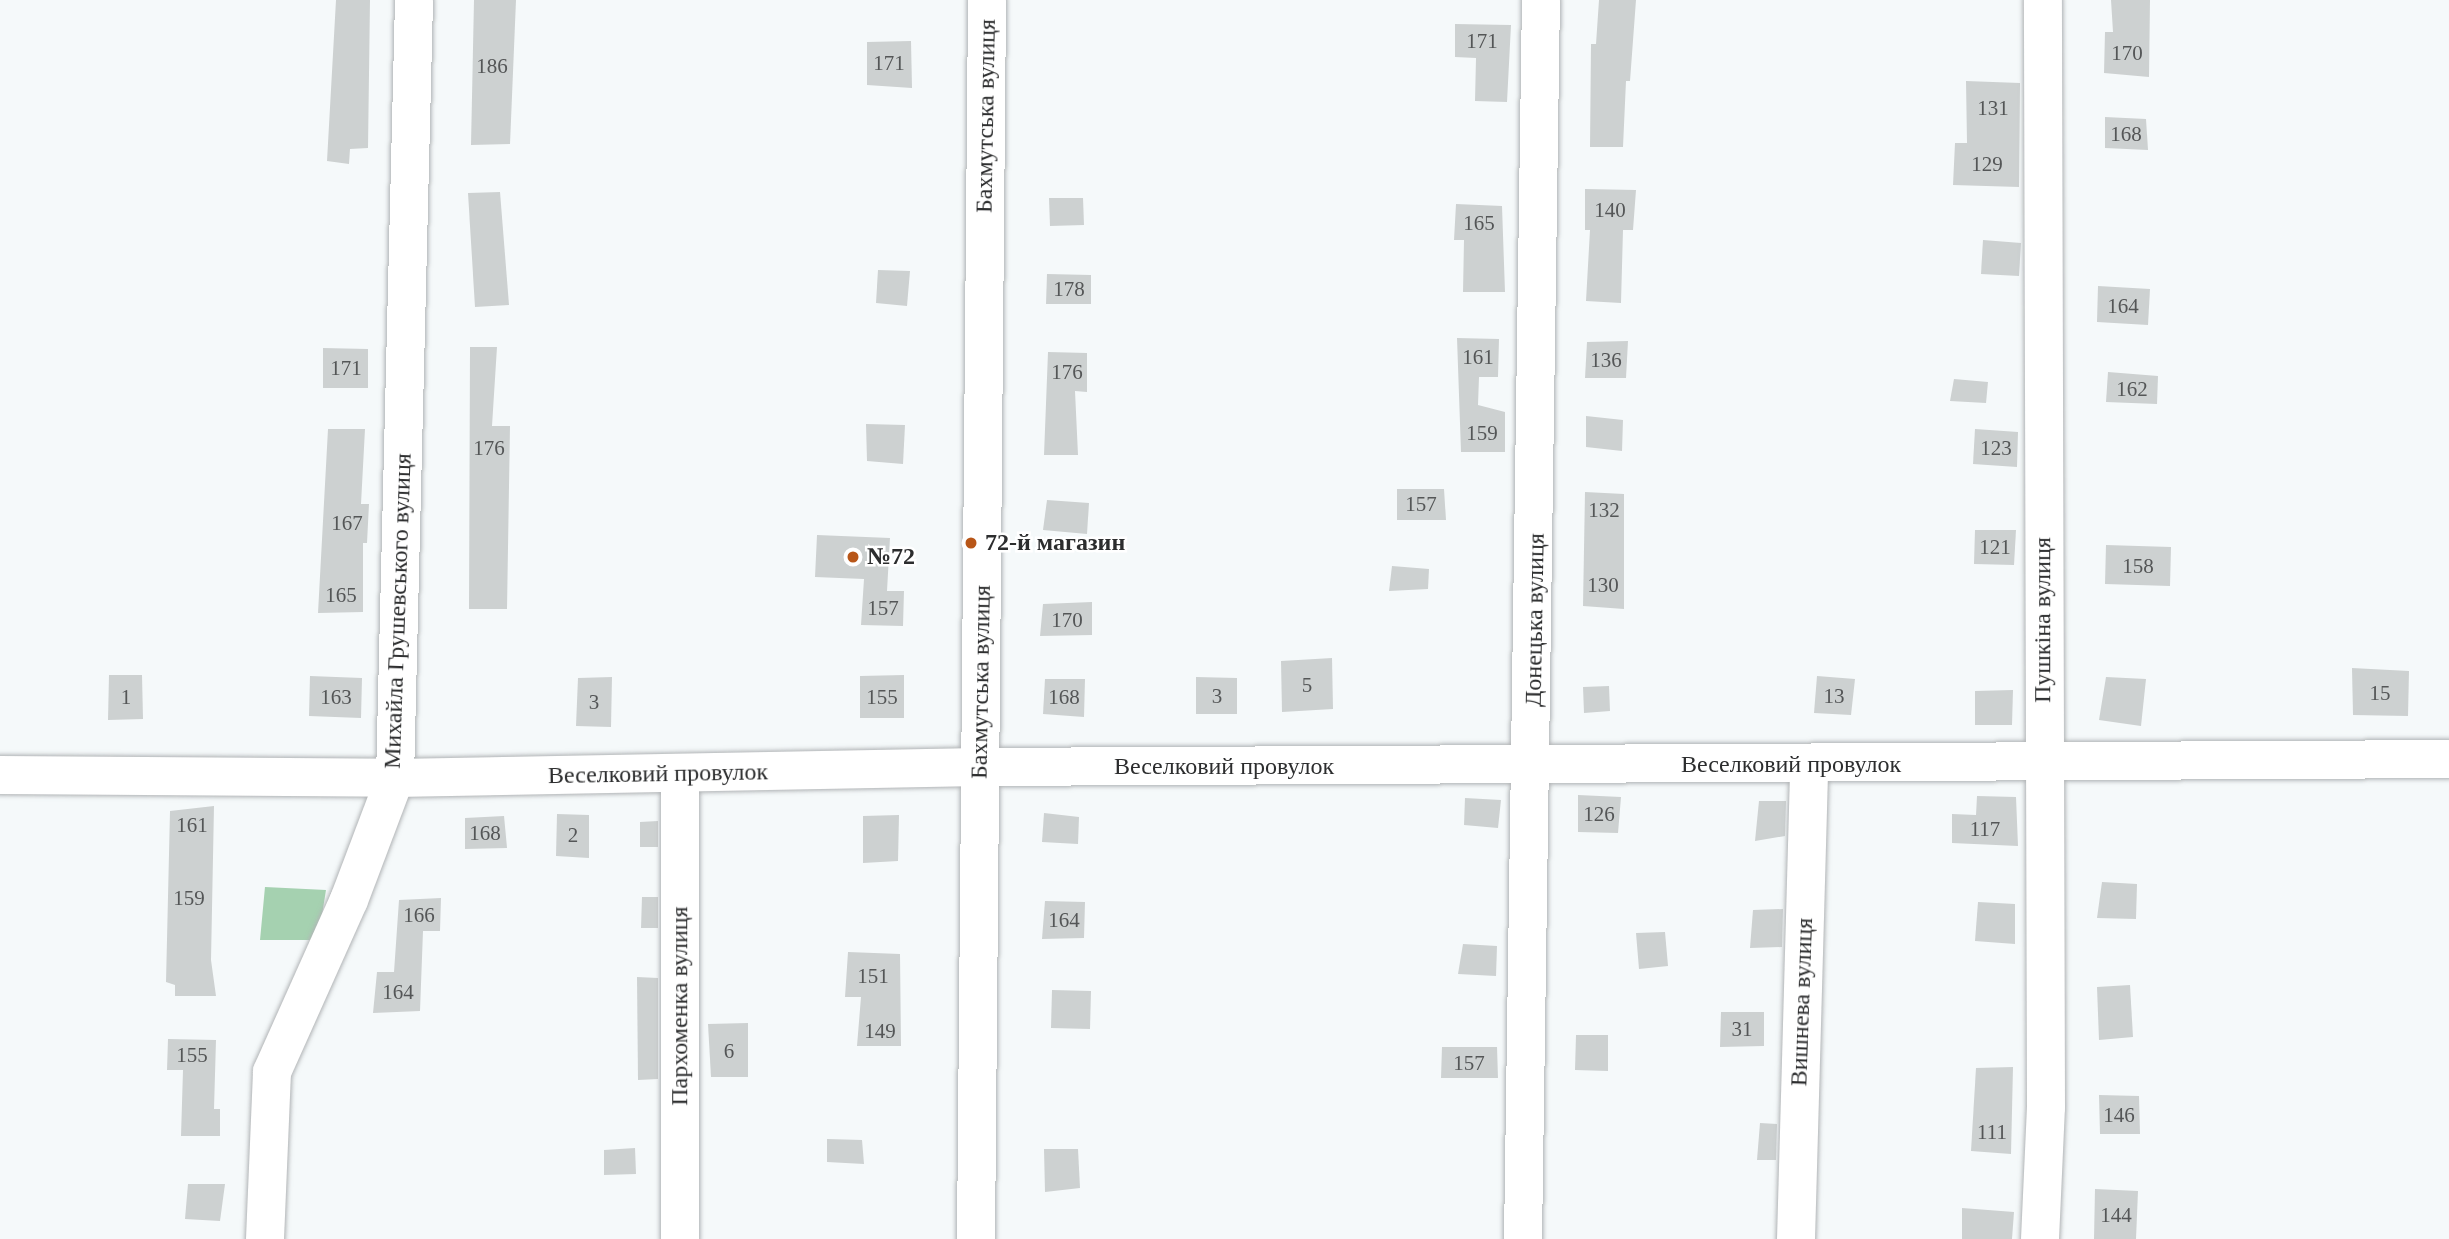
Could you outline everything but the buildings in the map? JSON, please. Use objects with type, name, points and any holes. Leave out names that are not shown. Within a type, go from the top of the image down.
[{"type":"street","name":"Михайла Грушевського вулиця","points":[[265,1239],[272,1072],[349,900],[395,778],[414,0]]},
{"type":"street","name":"Бахмутська вулиця","points":[[976,1239],[987,0]]},
{"type":"street","name":"Донецька вулиця","points":[[1523,1239],[1533,767],[1541,0]]},
{"type":"street","name":"Пушкіна вулиця","points":[[2040,1239],[2046,1107],[2043,0]]},
{"type":"street","name":"Веселковий провулок","points":[[0,775],[395,778],[980,767],[1533,767],[2449,759]]},
{"type":"street","name":"Вишнева вулиця","points":[[1796,1239],[1809,765]]},
{"type":"street","name":"Пархоменка вулиця","points":[[680,773],[680,1239]]},
{"type":"green space","points":[[265,887],[326,890],[318,940],[260,940]]},
{"type":"place","name":"72-й магазин","points":[[971,543]]},
{"type":"place","name":"№72","points":[[853,557]]}]
